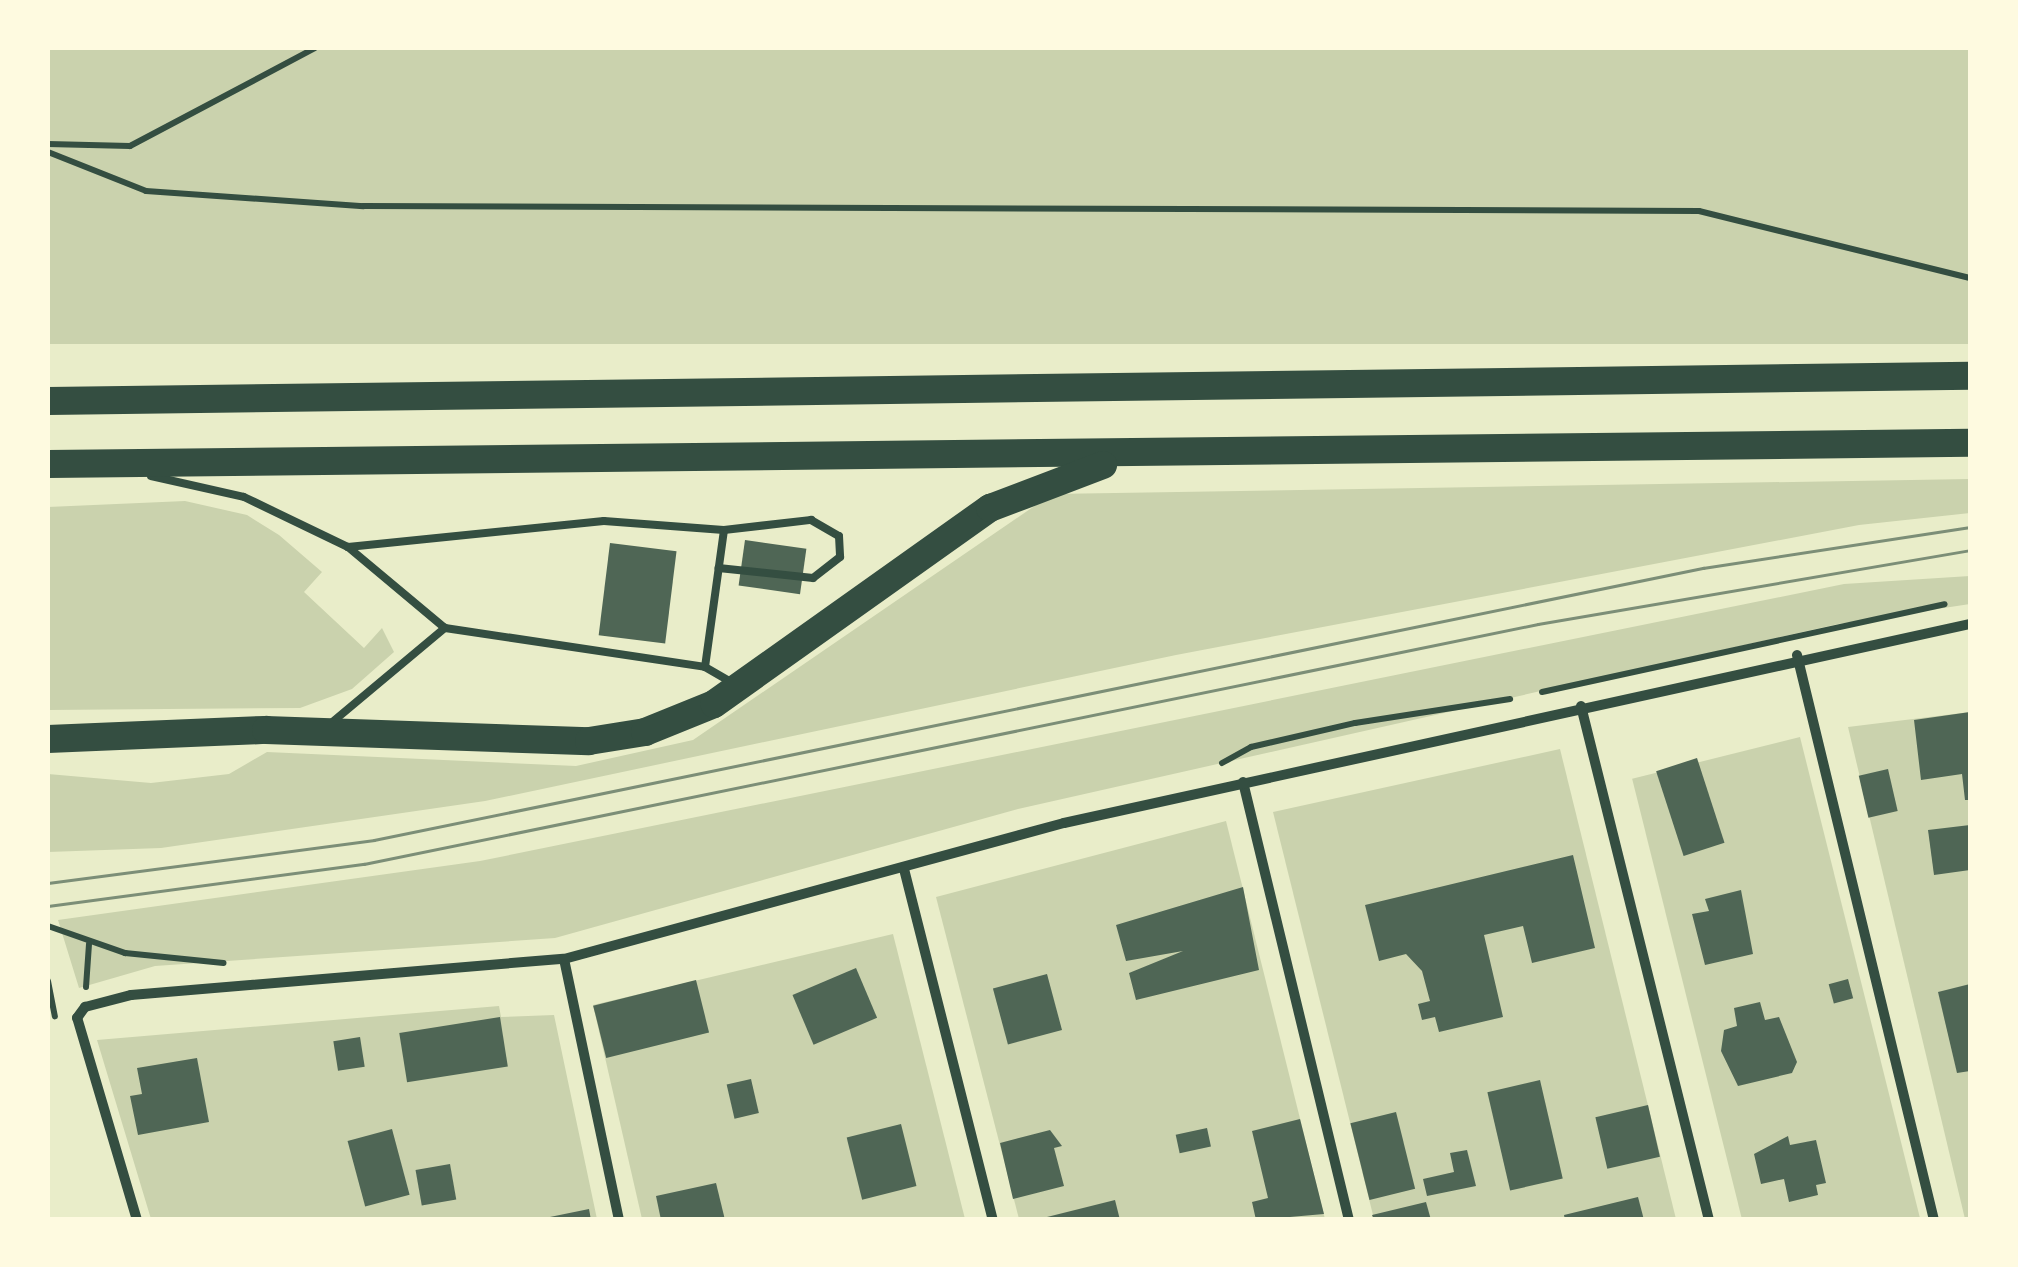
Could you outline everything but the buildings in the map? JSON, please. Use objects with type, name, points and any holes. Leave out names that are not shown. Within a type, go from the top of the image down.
[{"type":"highway","points":[[48,401],[1970,376]]},
{"type":"highway","points":[[59,464],[1970,443]]},
{"type":"highway","points":[[48,739],[323,730],[589,741],[672,725],[739,687],[990,508],[1039,483],[1154,454]]},
{"type":"street","points":[[137,1220],[78,1018],[85,1007],[131,995],[564,959],[1242,782],[1797,655],[1970,624]]},
{"type":"street","points":[[1797,655],[1934,1220]]},
{"type":"street","points":[[1581,706],[1709,1220]]},
{"type":"street","points":[[1242,782],[1349,1220]]},
{"type":"street","points":[[904,869],[994,1220]]},
{"type":"street","points":[[564,959],[618,1220]]},
{"type":"lane","points":[[59,464],[225,491],[348,547],[445,628],[704,666],[739,687]]},
{"type":"lane","points":[[348,547],[604,521],[724,530],[824,521],[841,547],[812,578],[718,568]]},
{"type":"lane","points":[[704,666],[724,530]]},
{"type":"lane","points":[[323,730],[445,628]]},
{"type":"path","points":[[48,148],[130,146],[315,48]]},
{"type":"path","points":[[48,148],[146,191],[363,206],[1699,211],[1970,278]]},
{"type":"path","points":[[1204,768],[1355,724],[1386,724],[1952,603]]},
{"type":"path","points":[[48,926],[89,944],[243,964]]},
{"type":"path","points":[[85,1007],[89,944]]},
{"type":"green space","points":[[48,48],[1970,48],[1970,344],[48,344]]},
{"type":"green space","points":[[1970,479],[1970,513],[1859,525],[1176,655],[485,801],[161,848],[48,852],[48,774],[151,783],[229,774],[267,752],[576,766],[693,740],[1052,494]]},
{"type":"green space","points":[[185,501],[247,515],[279,535],[322,572],[304,592],[364,648],[382,628],[394,652],[352,689],[300,708],[48,710],[48,507]]},
{"type":"green space","points":[[1970,576],[1970,604],[1838,624],[1018,809],[555,938],[155,966],[79,988],[58,920],[480,861],[1844,584]]},
{"type":"green space","points":[[1970,712],[1970,1219],[1965,1219],[1848,727]]},
{"type":"green space","points":[[1800,737],[1920,1218],[1742,1220],[1632,779]]},
{"type":"green space","points":[[1560,749],[1676,1219],[1374,1219],[1273,812]]},
{"type":"green space","points":[[1226,821],[1325,1219],[1019,1219],[936,897]]},
{"type":"green space","points":[[893,934],[965,1219],[642,1219],[593,1005]]},
{"type":"green space","points":[[499,1006],[501,1017],[554,1015],[597,1219],[151,1219],[97,1040]]},
{"type":"tram line","points":[[48,883],[374,840],[1703,568],[1970,527]]},
{"type":"tram line","points":[[48,906],[364,864],[1538,624],[1970,550]]}]
